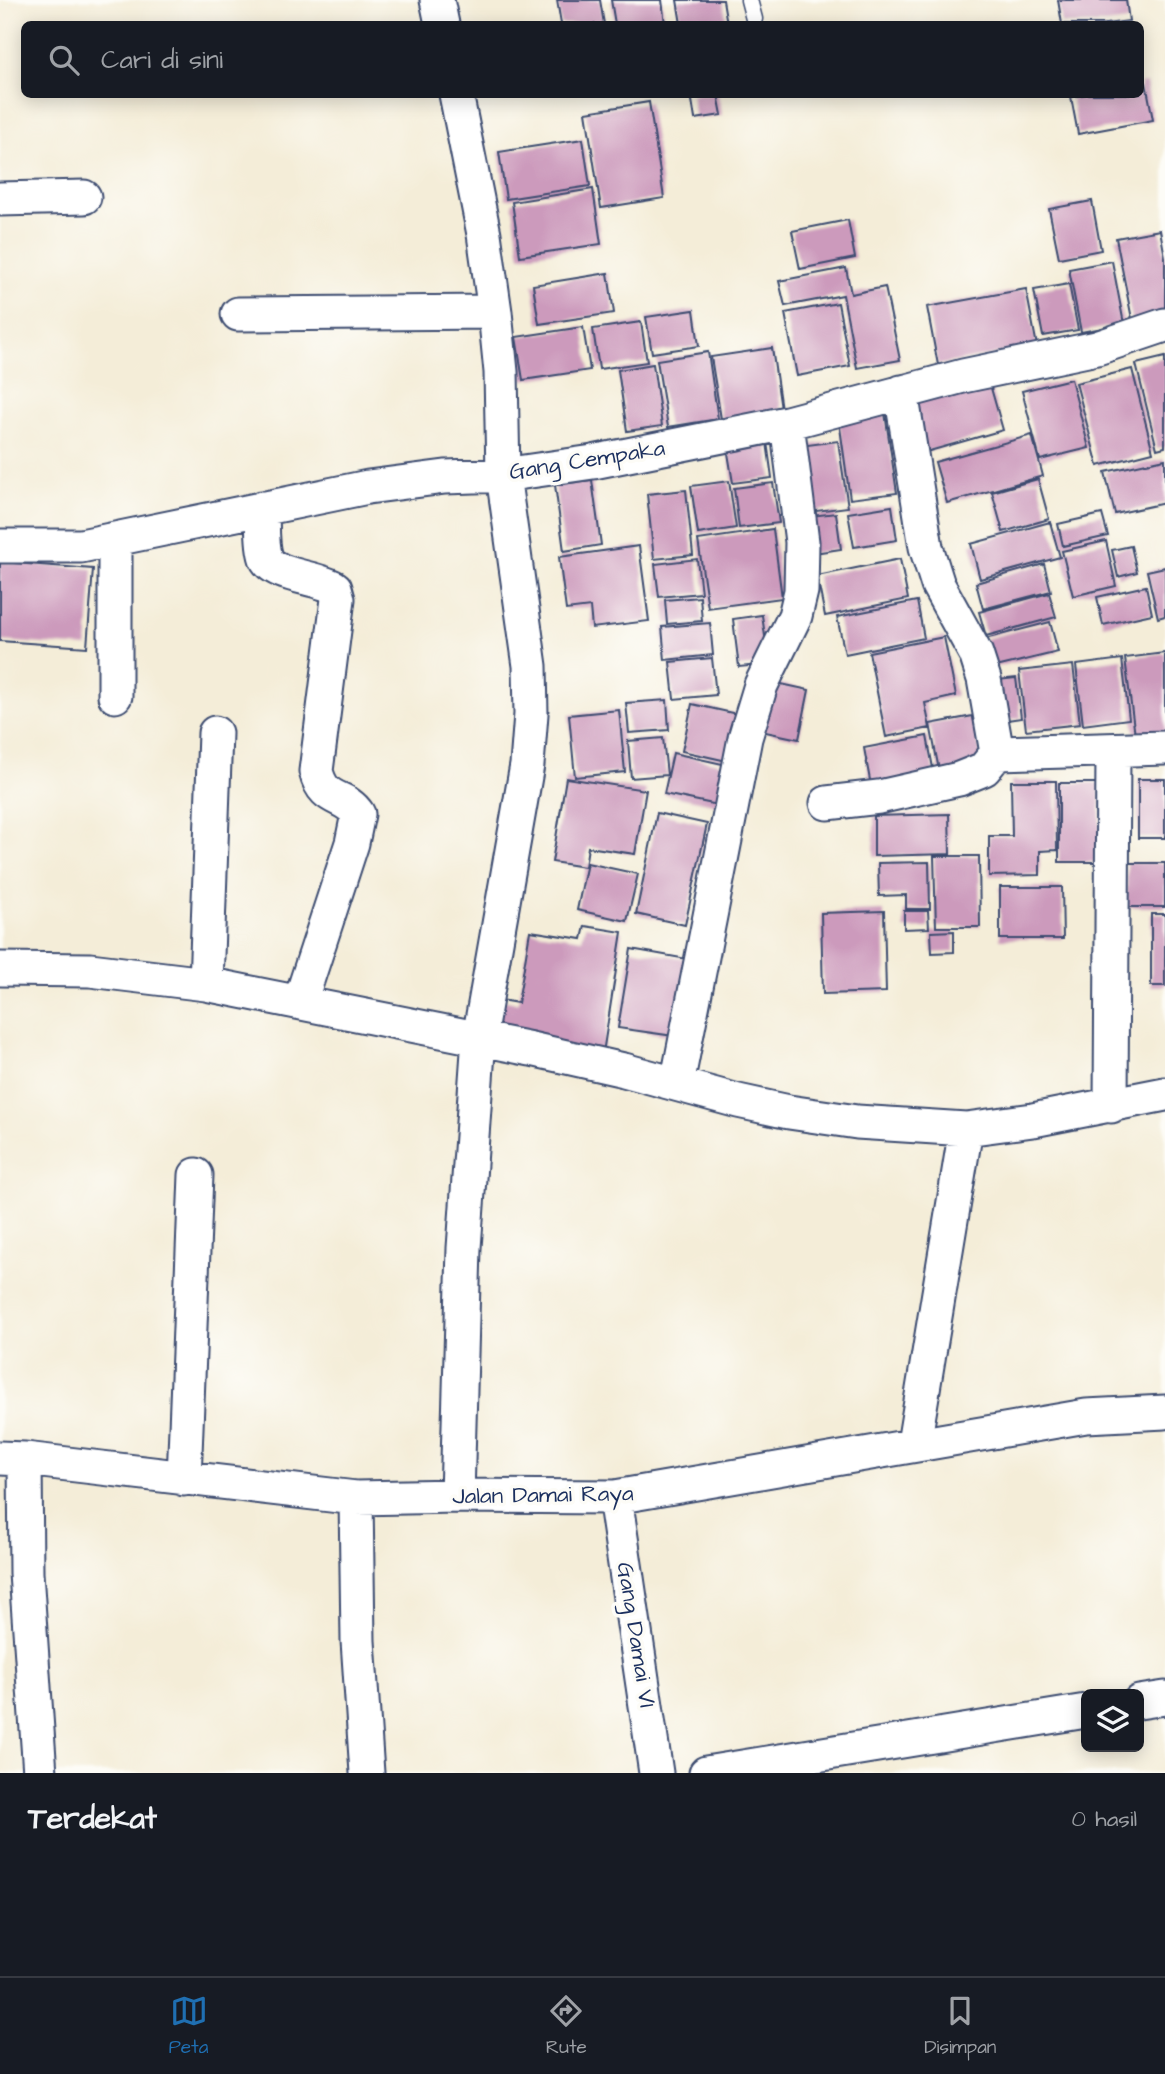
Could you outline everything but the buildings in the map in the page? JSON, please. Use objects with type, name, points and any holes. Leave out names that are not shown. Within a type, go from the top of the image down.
[{"type":"street","points":[[437,0],[441,21]]},
{"type":"street","points":[[457,98],[484,234],[495,312],[501,372],[503,475],[530,666],[531,714],[527,765],[479,1038],[464,1248],[457,1496]]},
{"type":"street","points":[[0,199],[84,197]]},
{"type":"street","points":[[237,314],[495,312]]},
{"type":"street","name":"Gang Cempaka","points":[[0,546],[81,546],[368,487],[445,477],[503,475],[593,462],[787,423],[963,376],[1097,348],[1165,325]]},
{"type":"street","points":[[827,803],[879,797],[960,779],[984,769],[997,753],[984,679],[976,654],[938,585],[926,547],[901,392]]},
{"type":"street","points":[[677,1084],[745,738],[761,685],[795,616],[801,591],[802,542],[787,423]]},
{"type":"street","points":[[262,508],[265,556],[270,565],[280,571],[325,581],[335,588],[338,599],[316,771],[319,784],[329,795],[354,808],[358,814],[352,842],[300,1002]]},
{"type":"street","points":[[115,540],[115,696]]},
{"type":"street","points":[[206,984],[215,733]]},
{"type":"street","points":[[997,753],[1165,748]]},
{"type":"street","points":[[1111,1106],[1114,750]]},
{"type":"street","points":[[0,969],[90,970],[206,984],[479,1038],[624,1070],[738,1101],[857,1122],[967,1129],[1111,1106],[1165,1094]]},
{"type":"street","points":[[914,1444],[967,1129]]},
{"type":"street","points":[[184,1479],[195,1175]]},
{"type":"street","name":"Jalan Damai Raya","points":[[12,1458],[356,1498],[615,1497],[1086,1416],[1165,1412]]},
{"type":"street","points":[[12,1458],[26,1573],[40,1773]]},
{"type":"street","name":"Gang Damai VI","points":[[615,1497],[656,1773]]},
{"type":"street","points":[[356,1498],[358,1641],[367,1773]]},
{"type":"street","points":[[1144,1701],[1165,1698]]},
{"type":"street","points":[[706,1773],[1081,1712]]},
{"type":"lane","points":[[749,0],[754,19]]}]
